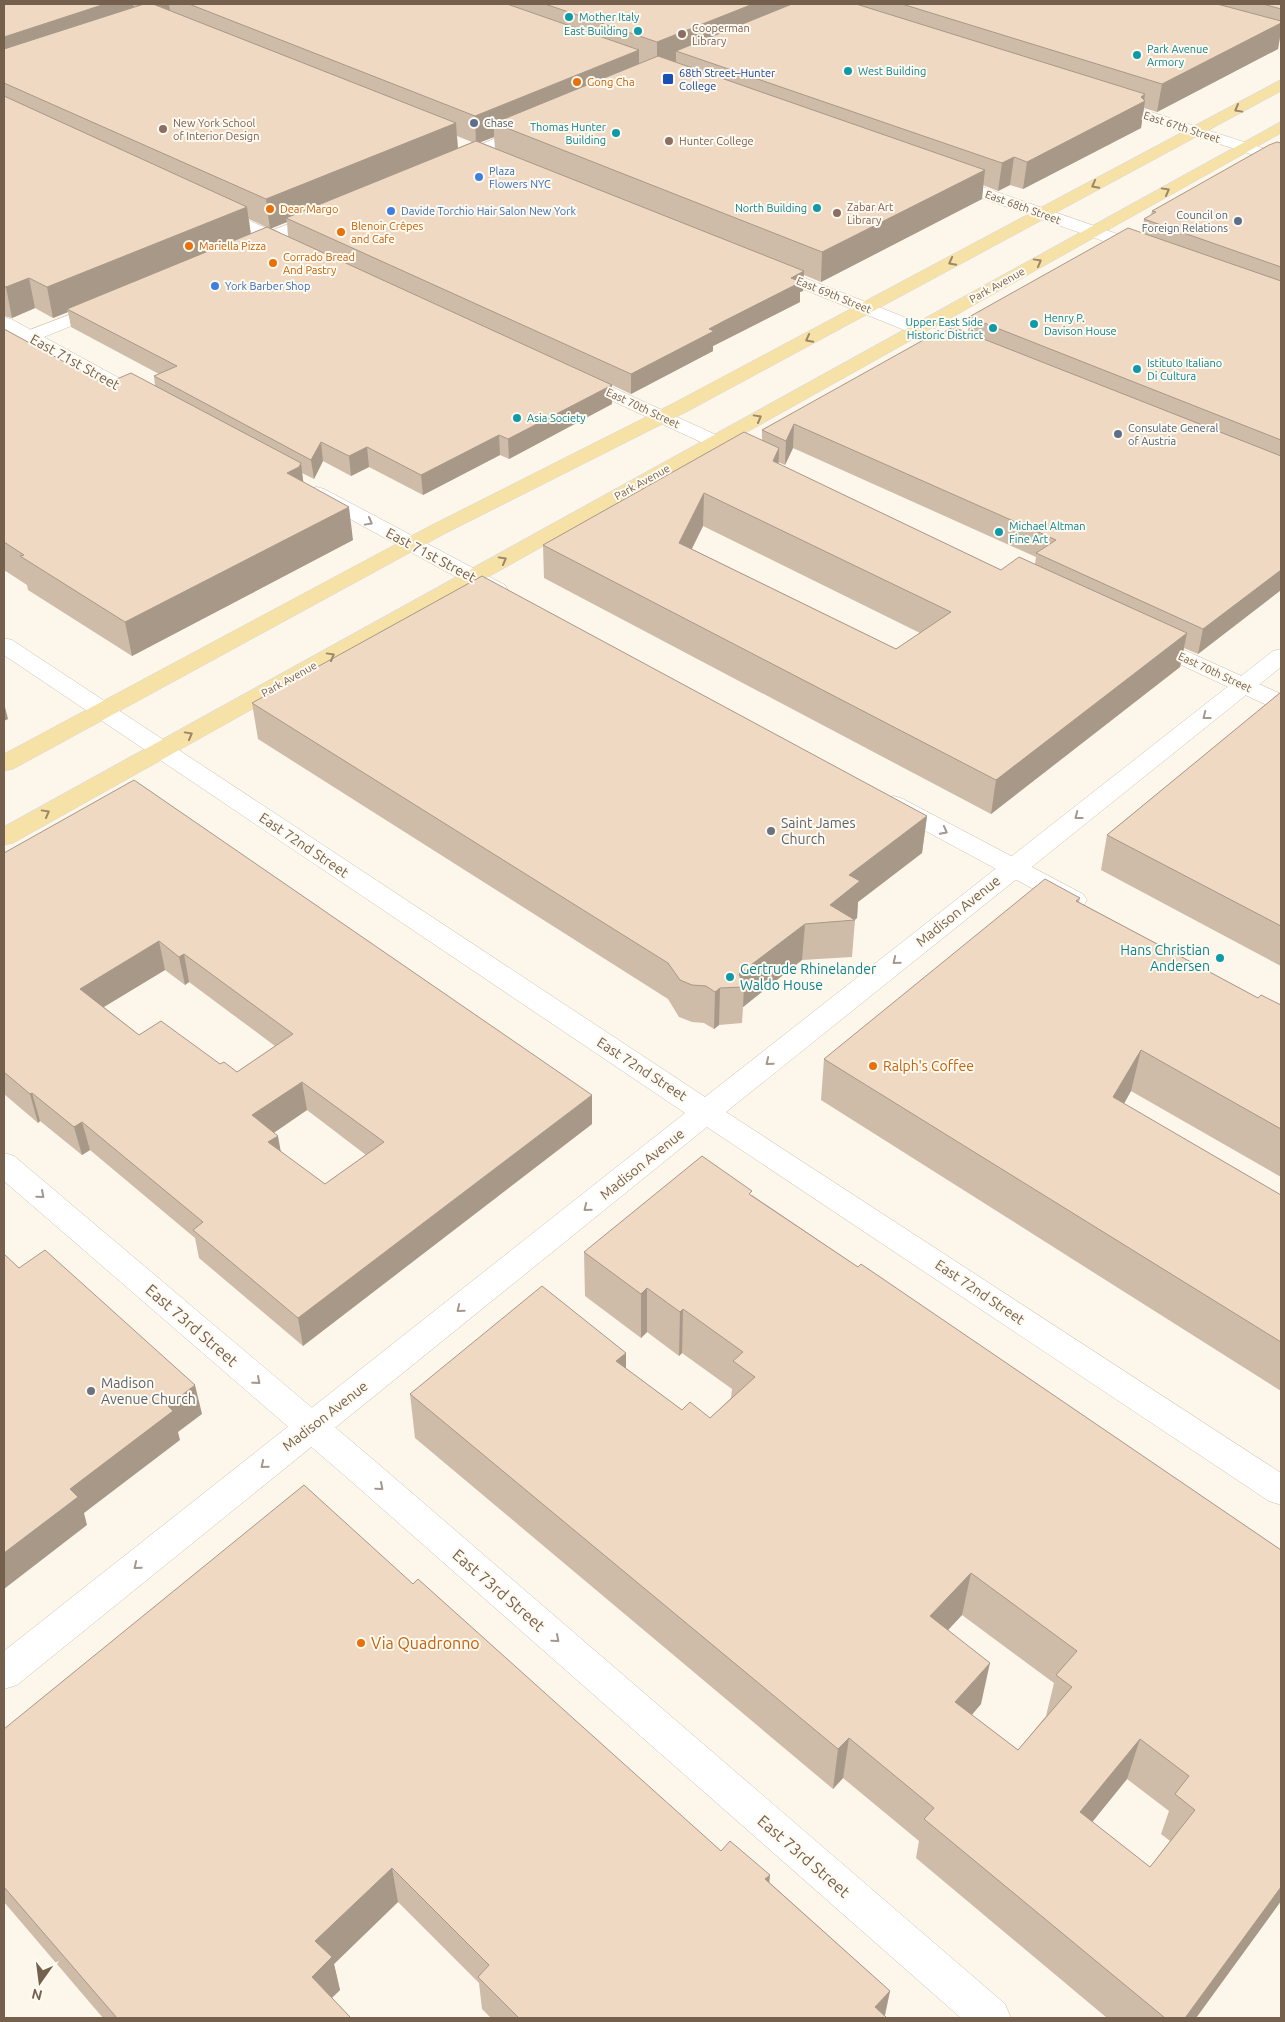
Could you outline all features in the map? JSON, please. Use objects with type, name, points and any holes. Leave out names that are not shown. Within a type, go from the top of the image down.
[{"type":"main road","points":[[4,764],[410,544],[662,417],[1281,85]]},
{"type":"main road","name":"Park Avenue","points":[[4,837],[1281,127]]},
{"type":"street","name":"East 67th Street","points":[[1093,99],[1281,159]]},
{"type":"street","points":[[442,166],[544,124]]},
{"type":"street","points":[[454,142],[498,160]]},
{"type":"street","name":"East 68th Street","points":[[938,176],[1163,256]]},
{"type":"street","points":[[203,205],[304,252]]},
{"type":"street","points":[[233,253],[334,211]]},
{"type":"street","name":"East 69th Street","points":[[752,262],[987,356]]},
{"type":"street","points":[[4,348],[118,300]]},
{"type":"street","name":"East 71st Street","points":[[4,323],[164,410]]},
{"type":"street","name":"East 70th Street","points":[[567,373],[758,462]]},
{"type":"street","name":"East 71st Street","points":[[301,484],[515,600]]},
{"type":"street","name":"East 70th Street","points":[[1130,633],[1281,703]]},
{"type":"street","name":"East 72nd Street","points":[[4,644],[102,711],[1281,1492]]},
{"type":"street","name":"Madison Avenue","points":[[4,1673],[1012,867],[1281,656]]},
{"type":"street","points":[[874,793],[1095,912]]},
{"type":"street","name":"East 73rd Street","points":[[4,1164],[311,1427],[991,2018]]},
{"type":"building","points":[[4,4],[105,4],[4,37]]},
{"type":"building","points":[[144,4],[153,4],[456,123],[266,199],[4,83],[4,49]]},
{"type":"building","points":[[189,4],[507,4],[639,50],[475,116]]},
{"type":"building","points":[[545,4],[753,4],[657,42]]},
{"type":"building","points":[[792,4],[856,4],[1145,94],[1141,97],[1145,101],[1027,162],[1014,157],[1002,163],[676,51]]},
{"type":"building","name":"Park Avenue Armory","points":[[902,4],[1217,4],[1281,21],[1281,23],[1162,84]]},
{"type":"building","points":[[1263,4],[1281,4],[1281,9]]},
{"type":"building","points":[[658,56],[985,170],[822,252],[494,123]]},
{"type":"building","points":[[4,96],[247,207],[47,287],[29,278],[6,287],[4,286]]},
{"type":"building","points":[[476,141],[804,271],[791,278],[801,282],[709,329],[714,331],[631,374],[286,218]]},
{"type":"building","points":[[1277,142],[1281,143],[1281,267],[1144,219],[1156,212],[1152,211]]},
{"type":"building","points":[[267,227],[612,385],[508,439],[499,435],[421,475],[367,447],[349,456],[321,442],[311,460],[154,376],[177,366],[67,309]]},
{"type":"building","points":[[1128,228],[1281,281],[1281,440],[969,317]]},
{"type":"building","points":[[953,327],[1281,456],[1281,570],[1203,629],[1036,553],[1056,540],[1045,535],[794,424],[786,441],[762,430],[927,338],[931,339]]},
{"type":"building","points":[[4,329],[105,384],[131,373],[301,463],[299,467],[287,473],[349,507],[125,622],[20,556],[24,555],[4,542]]},
{"type":"building","points":[[744,432],[779,448],[773,461],[1001,570],[1019,557],[1187,633],[996,780],[543,545]],"holes":[[[704,493],[951,612],[896,649],[679,543]]]},
{"type":"building","points":[[482,576],[927,816],[849,875],[860,881],[830,905],[855,920],[805,924],[739,974],[744,987],[720,988],[715,992],[706,986],[692,985],[680,980],[668,963],[252,703]]},
{"type":"building","points":[[1281,692],[1281,926],[1107,835]]},
{"type":"building","points":[[134,780],[592,1095],[298,1318],[193,1230],[203,1222],[82,1122],[74,1127],[4,1072],[4,853]],"holes":[[[159,941],[179,957],[184,954],[293,1034],[237,1072],[224,1062],[220,1064],[161,1021],[139,1035],[80,989]],[[302,1082],[384,1142],[325,1184],[268,1142],[278,1136],[252,1115]]]},
{"type":"building","points":[[1045,879],[1080,898],[1076,901],[1258,998],[1261,995],[1281,1005],[1281,1129],[1141,1050],[1113,1097],[1281,1195],[1281,1342],[824,1059]]},
{"type":"building","points":[[702,1156],[752,1191],[749,1194],[858,1267],[861,1264],[1281,1550],[1281,1887],[1185,2018],[1165,2018],[924,1819],[934,1808],[849,1738],[838,1749],[410,1394],[542,1286],[626,1353],[616,1361],[682,1410],[690,1402],[710,1418],[755,1377],[733,1361],[743,1352],[683,1309],[680,1312],[647,1288],[641,1294],[584,1252]],"holes":[[[971,1573],[1077,1651],[1056,1675],[1072,1687],[1018,1750],[955,1702],[990,1663],[930,1616]],[[1140,1739],[1189,1776],[1175,1794],[1195,1810],[1150,1867],[1080,1812]]]},
{"type":"building","points":[[45,1250],[195,1385],[168,1406],[173,1411],[70,1489],[78,1497],[4,1553],[4,1254],[19,1268]]},
{"type":"building","points":[[304,1485],[413,1584],[418,1579],[721,1851],[730,1841],[770,1875],[765,1879],[890,1991],[875,2007],[887,2018],[519,2018],[478,1977],[489,1965],[392,1868],[315,1941],[332,1957],[312,1977],[351,2018],[117,2018],[4,1887],[4,1729]]},
{"type":"place","name":"Mother Italy","points":[[569,17]]},
{"type":"place","name":"East Building","points":[[638,31]]},
{"type":"place","name":"Cooperman Library","points":[[682,34]]},
{"type":"place","name":"Park Avenue Armory","points":[[1137,55]]},
{"type":"place","name":"West Building","points":[[848,71]]},
{"type":"place","name":"68th Street–Hunter College","points":[[668,79]]},
{"type":"place","name":"Gong Cha","points":[[577,82]]},
{"type":"place","name":"Chase","points":[[474,123]]},
{"type":"place","name":"New York School of Interior Design","points":[[163,129]]},
{"type":"place","name":"Thomas Hunter Building","points":[[616,133]]},
{"type":"place","name":"Hunter College","points":[[669,141]]},
{"type":"place","name":"Plaza Flowers NYC","points":[[479,177]]},
{"type":"place","name":"North Building","points":[[817,208]]},
{"type":"place","name":"Dear Margo","points":[[270,209]]},
{"type":"place","name":"Davide Torchio Hair Salon New York","points":[[391,211]]},
{"type":"place","name":"Zabar Art Library","points":[[837,213]]},
{"type":"place","name":"Council on Foreign Relations","points":[[1238,221]]},
{"type":"place","name":"Blenoir Crêpes and Cafe","points":[[341,232]]},
{"type":"place","name":"Mariella Pizza","points":[[189,246]]},
{"type":"place","name":"Corrado Bread And Pastry","points":[[273,263]]},
{"type":"place","name":"York Barber Shop","points":[[215,286]]},
{"type":"place","name":"Henry P. Davison House","points":[[1034,324]]},
{"type":"place","name":"Upper East Side Historic District","points":[[993,328]]},
{"type":"place","name":"Istituto Italiano Di Cultura","points":[[1137,369]]},
{"type":"place","name":"Asia Society","points":[[517,418]]},
{"type":"place","name":"Consulate General of Austria","points":[[1118,434]]},
{"type":"place","name":"Michael Altman Fine Art","points":[[999,532]]},
{"type":"place","name":"Saint James Church","points":[[771,831]]},
{"type":"place","name":"Hans Christian Andersen","points":[[1220,958]]},
{"type":"place","name":"Gertrude Rhinelander Waldo House","points":[[730,977]]},
{"type":"place","name":"Ralph's Coffee","points":[[873,1066]]},
{"type":"place","name":"Madison Avenue Church","points":[[91,1391]]},
{"type":"place","name":"Via Quadronno","points":[[361,1643]]}]
